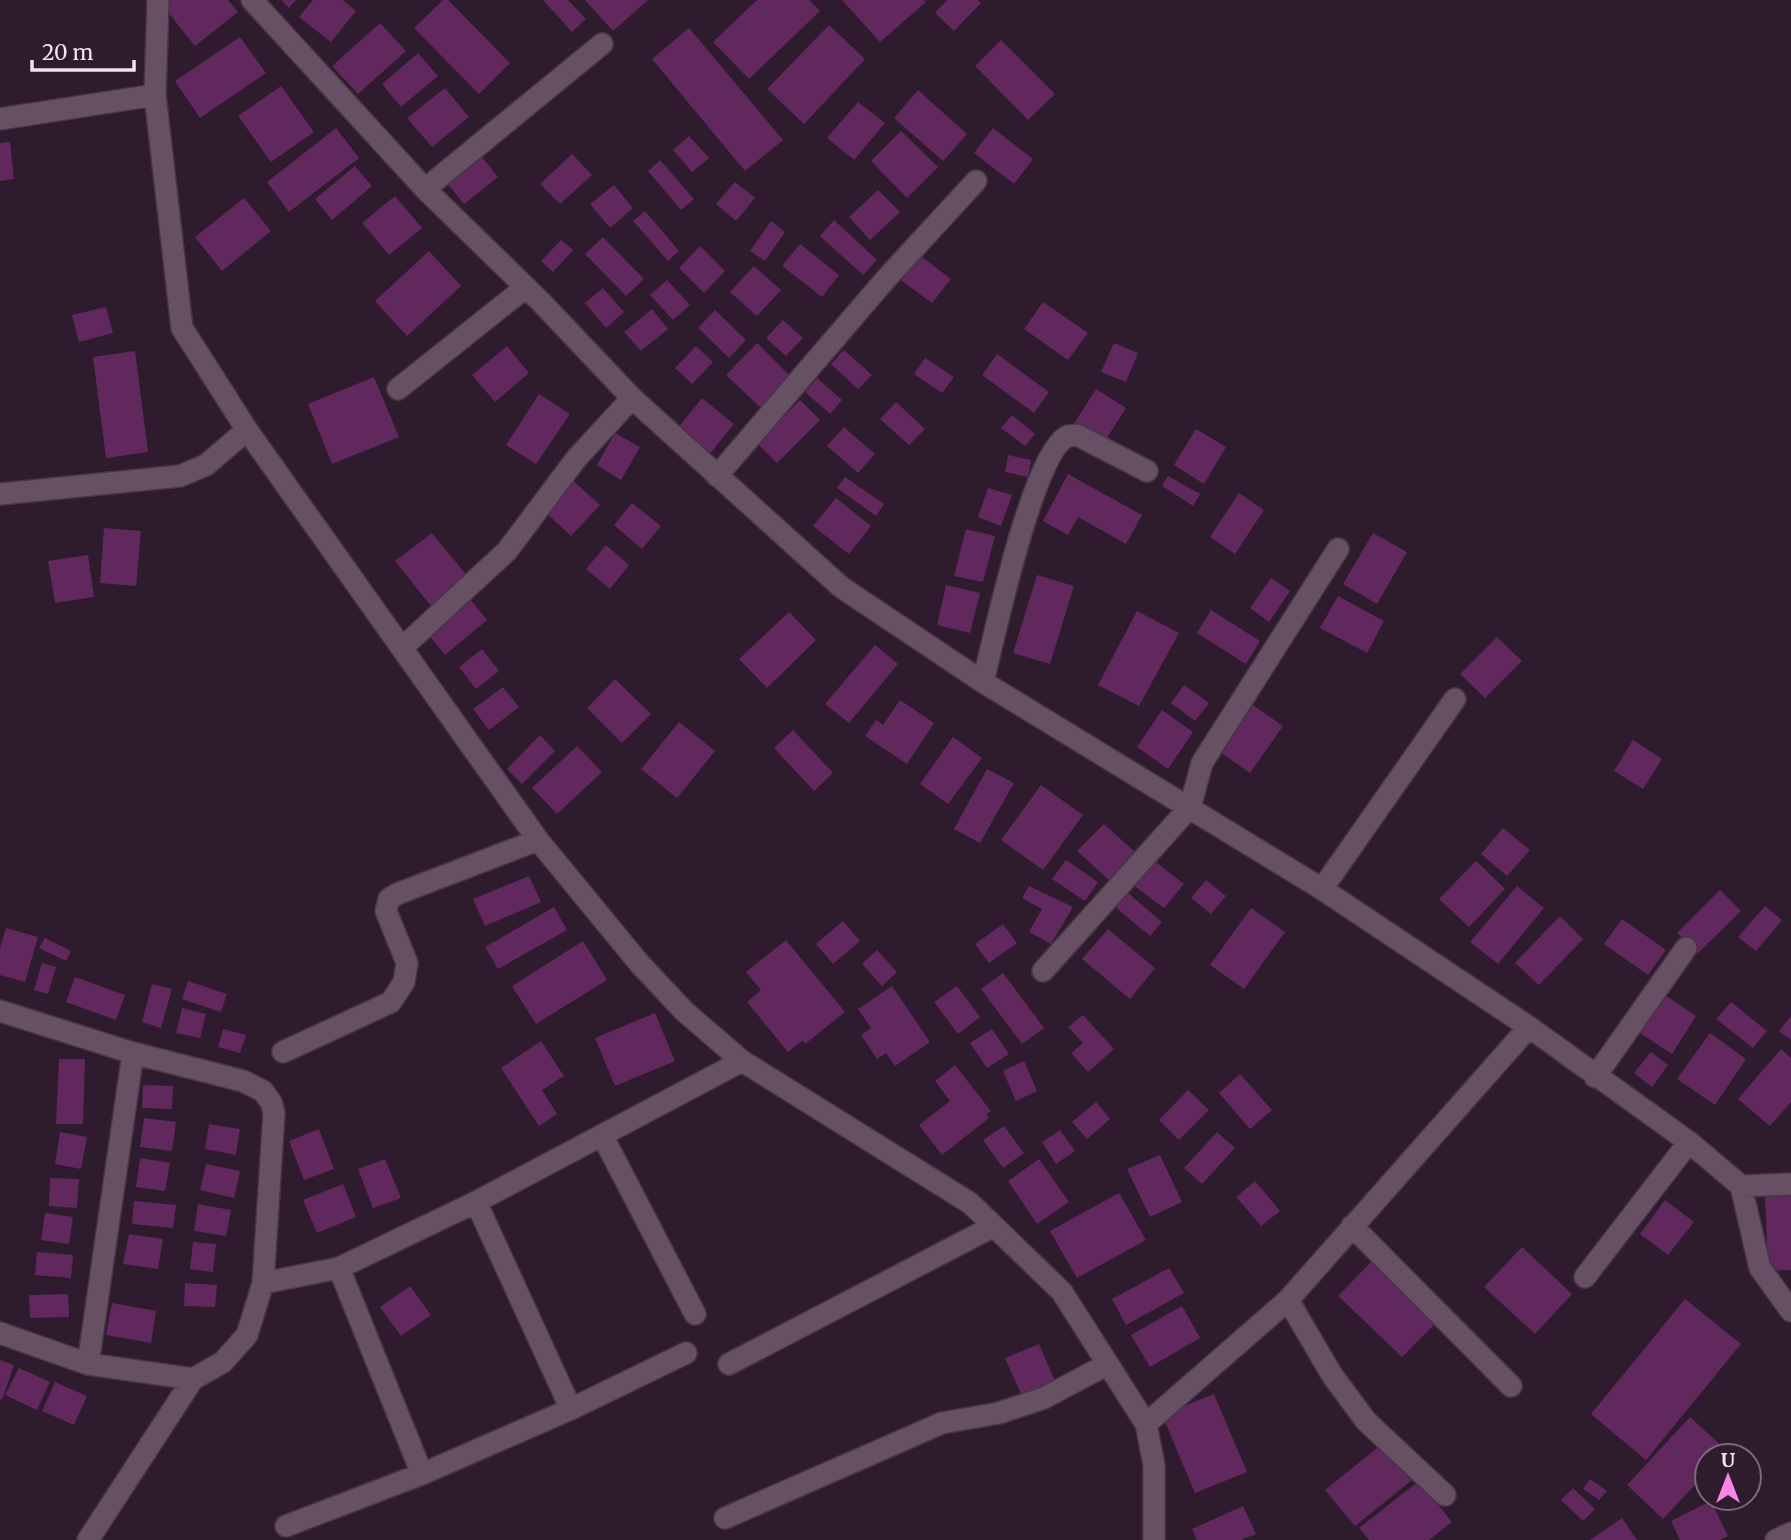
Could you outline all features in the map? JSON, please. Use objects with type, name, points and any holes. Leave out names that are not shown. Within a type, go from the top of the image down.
[{"type":"street","points":[[158,0],[155,95],[183,328],[247,430],[538,840],[639,963],[684,1011],[742,1061],[970,1203],[1062,1292],[1146,1423],[1154,1465],[1154,1540]]},
{"type":"street","points":[[252,0],[425,189],[526,287],[632,398],[841,587],[983,682],[1322,889],[1529,1027],[1689,1142],[1741,1186],[1759,1268],[1791,1311]]},
{"type":"street","points":[[425,189],[602,44]]},
{"type":"street","points":[[0,118],[155,95]]},
{"type":"street","points":[[718,476],[885,280],[976,181]]},
{"type":"street","points":[[398,389],[526,287]]},
{"type":"street","points":[[402,649],[507,551],[576,459],[632,398]]},
{"type":"street","points":[[0,494],[180,476],[206,466],[247,430]]},
{"type":"street","points":[[983,682],[1014,555],[1040,477],[1050,456],[1066,437],[1077,435],[1147,471]]},
{"type":"street","points":[[1043,971],[1190,807],[1202,763],[1338,549]]},
{"type":"street","points":[[1322,889],[1455,699]]},
{"type":"street","points":[[283,1052],[391,1002],[404,982],[407,962],[386,911],[389,899],[538,840]]},
{"type":"street","points":[[1595,1077],[1686,948]]},
{"type":"street","points":[[0,1011],[132,1053],[243,1081],[262,1091],[271,1102],[274,1113],[263,1283],[247,1335],[223,1362],[193,1380],[88,1540]]},
{"type":"street","points":[[1146,1423],[1288,1300],[1529,1027]]},
{"type":"street","points":[[88,1364],[132,1053]]},
{"type":"street","points":[[263,1283],[339,1268],[475,1202],[742,1061]]},
{"type":"street","points":[[602,1135],[695,1314]]},
{"type":"street","points":[[1585,1277],[1689,1142]]},
{"type":"street","points":[[1741,1186],[1791,1184]]},
{"type":"street","points":[[475,1202],[572,1409]]},
{"type":"street","points":[[729,1364],[994,1226]]},
{"type":"street","points":[[1352,1226],[1511,1386]]},
{"type":"street","points":[[339,1268],[422,1474]]},
{"type":"street","points":[[1288,1300],[1332,1375],[1366,1421],[1445,1495]]},
{"type":"street","points":[[0,1333],[88,1364],[193,1380]]},
{"type":"street","points":[[284,1535],[572,1409],[686,1353]]},
{"type":"street","points":[[725,1518],[942,1423],[999,1413],[1044,1398],[1108,1364]]},
{"type":"street","points":[[1776,1540],[1791,1533]]},
{"type":"building","points":[[171,0],[228,0],[238,12],[195,46],[163,6]]},
{"type":"building","points":[[281,0],[296,0],[289,8]]},
{"type":"building","points":[[313,0],[343,0],[356,11],[331,42],[299,17]]},
{"type":"building","points":[[443,0],[448,0],[510,63],[479,94],[414,28]]},
{"type":"building","points":[[543,0],[568,0],[586,19],[572,32]]},
{"type":"building","points":[[585,0],[648,0],[613,31]]},
{"type":"building","points":[[757,0],[809,0],[820,11],[749,79],[713,42]]},
{"type":"building","points":[[842,0],[924,0],[926,2],[880,42]]},
{"type":"building","points":[[947,0],[978,0],[981,3],[954,31],[935,13]]},
{"type":"building","points":[[380,23],[406,51],[358,94],[332,66]]},
{"type":"building","points":[[829,25],[865,59],[804,124],[767,89]]},
{"type":"building","points":[[689,28],[783,140],[745,171],[652,59]]},
{"type":"building","points":[[240,37],[266,73],[200,118],[175,81]]},
{"type":"building","points":[[1001,40],[1055,94],[1028,120],[975,66]]},
{"type":"building","points":[[418,53],[438,76],[401,107],[382,84]]},
{"type":"building","points":[[281,86],[314,132],[271,162],[238,116]]},
{"type":"building","points":[[445,88],[469,117],[432,147],[407,118]]},
{"type":"building","points":[[918,90],[967,134],[943,161],[894,118]]},
{"type":"building","points":[[858,102],[885,123],[854,160],[827,138]]},
{"type":"building","points":[[336,128],[359,158],[289,212],[267,182]]},
{"type":"building","points":[[993,128],[1033,159],[1014,184],[974,153]]},
{"type":"building","points":[[901,131],[938,167],[907,198],[871,161]]},
{"type":"building","points":[[689,136],[709,158],[692,172],[673,150]]},
{"type":"building","points":[[10,142],[14,179],[0,181],[0,143]]},
{"type":"building","points":[[572,154],[592,175],[560,204],[540,184]]},
{"type":"building","points":[[481,156],[498,177],[464,204],[447,183]]},
{"type":"building","points":[[660,160],[694,199],[681,210],[648,171]]},
{"type":"building","points":[[355,166],[372,186],[332,220],[315,199]]},
{"type":"building","points":[[735,182],[755,198],[736,221],[716,204]]},
{"type":"building","points":[[614,185],[633,208],[610,228],[590,204]]},
{"type":"building","points":[[878,190],[900,212],[870,240],[849,217]]},
{"type":"building","points":[[395,196],[422,228],[389,255],[362,223]]},
{"type":"building","points":[[244,198],[271,231],[222,271],[195,237]]},
{"type":"building","points":[[645,211],[679,251],[668,261],[633,221]]},
{"type":"building","points":[[834,220],[877,260],[863,275],[820,236]]},
{"type":"building","points":[[771,221],[785,232],[765,261],[750,251]]},
{"type":"building","points":[[603,237],[644,279],[626,296],[585,254]]},
{"type":"building","points":[[561,240],[573,250],[553,272],[541,261]]},
{"type":"building","points":[[800,244],[839,275],[822,297],[782,266]]},
{"type":"building","points":[[700,246],[725,271],[704,293],[679,268]]},
{"type":"building","points":[[429,251],[461,286],[407,336],[375,301]]},
{"type":"building","points":[[917,253],[951,279],[932,303],[898,278]]},
{"type":"building","points":[[754,266],[781,290],[757,316],[730,292]]},
{"type":"building","points":[[667,280],[690,305],[673,320],[650,295]]},
{"type":"building","points":[[603,288],[624,312],[606,328],[585,303]]},
{"type":"building","points":[[1043,302],[1088,333],[1068,360],[1024,329]]},
{"type":"building","points":[[106,307],[113,333],[79,342],[72,315]]},
{"type":"building","points":[[652,309],[668,329],[641,351],[624,332]]},
{"type":"building","points":[[715,310],[746,340],[729,358],[698,328]]},
{"type":"building","points":[[783,320],[803,338],[786,356],[766,338]]},
{"type":"building","points":[[757,343],[791,377],[761,408],[726,375]]},
{"type":"building","points":[[1114,343],[1138,353],[1126,382],[1101,372]]},
{"type":"building","points":[[507,346],[529,373],[495,402],[472,375]]},
{"type":"building","points":[[696,346],[713,362],[692,384],[675,368]]},
{"type":"building","points":[[844,350],[872,375],[858,389],[831,364]]},
{"type":"building","points":[[135,351],[148,452],[106,458],[93,357]]},
{"type":"building","points":[[997,354],[1049,392],[1034,413],[982,375]]},
{"type":"building","points":[[925,358],[954,377],[942,393],[914,374]]},
{"type":"building","points":[[374,377],[399,437],[332,464],[308,404]]},
{"type":"building","points":[[817,378],[842,400],[830,414],[805,392]]},
{"type":"building","points":[[1096,389],[1126,408],[1103,444],[1073,425]]},
{"type":"building","points":[[539,394],[570,414],[536,464],[506,445]]},
{"type":"building","points":[[702,398],[734,424],[709,455],[677,429]]},
{"type":"building","points":[[800,400],[820,420],[777,463],[757,443]]},
{"type":"building","points":[[896,402],[925,429],[909,445],[880,419]]},
{"type":"building","points":[[1012,415],[1035,434],[1025,446],[1001,428]]},
{"type":"building","points":[[844,427],[875,454],[858,473],[827,446]]},
{"type":"building","points":[[1196,429],[1226,447],[1204,484],[1174,465]]},
{"type":"building","points":[[615,433],[640,447],[621,480],[597,465]]},
{"type":"building","points":[[1008,455],[1031,460],[1028,477],[1005,472]]},
{"type":"building","points":[[1068,474],[1142,515],[1126,544],[1078,517],[1068,535],[1043,521]]},
{"type":"building","points":[[1168,476],[1200,494],[1193,506],[1162,486]]},
{"type":"building","points":[[845,477],[884,504],[876,516],[837,488]]},
{"type":"building","points":[[571,479],[600,505],[571,536],[543,510]]},
{"type":"building","points":[[988,488],[1012,495],[1001,526],[978,517]]},
{"type":"building","points":[[1239,493],[1264,510],[1235,554],[1210,537]]},
{"type":"building","points":[[836,498],[871,526],[849,554],[813,526]]},
{"type":"building","points":[[632,503],[661,526],[642,549],[614,525]]},
{"type":"building","points":[[104,528],[141,531],[136,586],[100,583]]},
{"type":"building","points":[[966,529],[995,536],[983,582],[954,576]]},
{"type":"building","points":[[432,533],[468,577],[431,606],[395,561]]},
{"type":"building","points":[[1373,533],[1407,552],[1377,604],[1343,584]]},
{"type":"building","points":[[606,545],[629,565],[610,589],[586,569]]},
{"type":"building","points":[[88,555],[94,597],[55,603],[48,561]]},
{"type":"building","points":[[1037,575],[1074,586],[1050,664],[1013,653]]},
{"type":"building","points":[[1271,578],[1290,591],[1269,622],[1250,608]]},
{"type":"building","points":[[946,585],[980,593],[970,633],[937,625]]},
{"type":"building","points":[[1338,596],[1384,621],[1367,653],[1320,628]]},
{"type":"building","points":[[470,599],[487,620],[445,655],[428,634]]},
{"type":"building","points":[[1211,610],[1260,641],[1246,664],[1197,633]]},
{"type":"building","points":[[1137,611],[1179,633],[1139,706],[1098,685]]},
{"type":"building","points":[[789,612],[816,640],[767,688],[739,659]]},
{"type":"building","points":[[1497,637],[1522,661],[1485,698],[1460,674]]},
{"type":"building","points":[[875,645],[898,664],[849,723],[825,704]]},
{"type":"building","points":[[482,649],[499,671],[476,689],[459,667]]},
{"type":"building","points":[[615,679],[651,714],[622,743],[587,708]]},
{"type":"building","points":[[1184,685],[1209,703],[1195,721],[1171,703]]},
{"type":"building","points":[[503,687],[519,707],[489,730],[473,709]]},
{"type":"building","points":[[900,700],[934,723],[907,764],[865,736],[876,720],[883,725]]},
{"type":"building","points":[[1250,703],[1283,726],[1250,773],[1217,750]]},
{"type":"building","points":[[1162,710],[1193,732],[1168,769],[1137,747]]},
{"type":"building","points":[[679,722],[715,751],[677,798],[641,769]]},
{"type":"building","points":[[793,730],[833,773],[814,791],[774,748]]},
{"type":"building","points":[[540,735],[555,751],[522,784],[507,769]]},
{"type":"building","points":[[953,737],[982,758],[948,804],[920,784]]},
{"type":"building","points":[[1633,740],[1662,759],[1643,789],[1614,771]]},
{"type":"building","points":[[577,746],[602,772],[557,814],[532,788]]},
{"type":"building","points":[[987,769],[1014,783],[980,843],[954,829]]},
{"type":"building","points":[[1041,785],[1083,815],[1043,870],[1001,840]]},
{"type":"building","points":[[1104,824],[1135,852],[1109,880],[1077,851]]},
{"type":"building","points":[[1503,828],[1530,850],[1507,876],[1481,854]]},
{"type":"building","points":[[1066,860],[1098,882],[1085,901],[1052,879]]},
{"type":"building","points":[[1153,860],[1184,884],[1164,908],[1133,885]]},
{"type":"building","points":[[1476,861],[1505,889],[1469,927],[1439,899]]},
{"type":"building","points":[[529,876],[541,902],[485,926],[473,899]]},
{"type":"building","points":[[1206,880],[1226,896],[1211,914],[1191,898]]},
{"type":"building","points":[[1029,886],[1073,907],[1051,944],[1029,932],[1042,909],[1022,898]]},
{"type":"building","points":[[1517,886],[1544,908],[1498,964],[1470,942]]},
{"type":"building","points":[[1121,887],[1162,922],[1150,936],[1109,902]]},
{"type":"building","points":[[1720,890],[1741,911],[1698,953],[1677,933]]},
{"type":"building","points":[[1765,906],[1782,920],[1756,951],[1738,937]]},
{"type":"building","points":[[554,907],[567,930],[498,969],[485,947]]},
{"type":"building","points":[[1251,908],[1285,932],[1244,989],[1210,965]]},
{"type":"building","points":[[1560,916],[1583,939],[1539,985],[1515,963]]},
{"type":"building","points":[[1622,919],[1666,950],[1648,975],[1604,944]]},
{"type":"building","points":[[843,921],[860,941],[833,964],[816,944]]},
{"type":"building","points":[[1003,924],[1017,943],[989,963],[975,944]]},
{"type":"building","points":[[6,928],[38,937],[25,982],[0,975],[0,948]]},
{"type":"building","points":[[1108,929],[1155,968],[1130,999],[1082,959]]},
{"type":"building","points":[[45,938],[71,951],[66,961],[39,948]]},
{"type":"building","points":[[786,940],[845,1012],[805,1044],[803,1040],[788,1052],[747,1002],[761,990],[746,972]]},
{"type":"building","points":[[583,941],[607,980],[536,1024],[512,986]]},
{"type":"building","points":[[877,950],[897,972],[882,986],[862,964]]},
{"type":"building","points":[[42,963],[56,967],[48,994],[34,990]]},
{"type":"building","points":[[1003,973],[1044,1028],[1022,1044],[981,989]]},
{"type":"building","points":[[75,977],[125,995],[116,1020],[66,1002]]},
{"type":"building","points":[[188,981],[227,994],[221,1012],[182,999]]},
{"type":"building","points":[[152,984],[172,989],[161,1028],[142,1022]]},
{"type":"building","points":[[892,986],[930,1042],[895,1066],[886,1053],[877,1059],[861,1035],[871,1028],[858,1009]]},
{"type":"building","points":[[957,986],[980,1017],[958,1034],[934,1002]]},
{"type":"building","points":[[1665,995],[1696,1016],[1672,1054],[1640,1033]]},
{"type":"building","points":[[1731,1002],[1767,1031],[1753,1048],[1716,1019]]},
{"type":"building","points":[[182,1008],[206,1014],[200,1038],[176,1033]]},
{"type":"building","points":[[655,1013],[675,1061],[615,1086],[595,1038]]},
{"type":"building","points":[[1083,1015],[1114,1049],[1088,1072],[1071,1053],[1083,1043],[1068,1027]]},
{"type":"building","points":[[1791,1016],[1791,1040],[1779,1031]]},
{"type":"building","points":[[223,1029],[246,1035],[240,1053],[218,1047]]},
{"type":"building","points":[[992,1029],[1009,1054],[987,1068],[970,1043]]},
{"type":"building","points":[[1710,1033],[1746,1059],[1715,1105],[1677,1079]]},
{"type":"building","points":[[541,1041],[564,1076],[542,1090],[557,1114],[539,1126],[501,1068]]},
{"type":"building","points":[[1781,1049],[1791,1058],[1791,1102],[1770,1126],[1738,1099]]},
{"type":"building","points":[[1651,1052],[1668,1065],[1652,1087],[1634,1073]]},
{"type":"building","points":[[59,1059],[85,1059],[83,1124],[56,1124]]},
{"type":"building","points":[[1024,1061],[1037,1091],[1016,1101],[1003,1071]]},
{"type":"building","points":[[955,1065],[991,1111],[986,1114],[989,1118],[942,1155],[919,1125],[950,1101],[935,1081]]},
{"type":"building","points":[[1240,1074],[1272,1110],[1250,1129],[1219,1093]]},
{"type":"building","points":[[143,1085],[173,1086],[172,1109],[142,1108]]},
{"type":"building","points":[[1188,1090],[1209,1110],[1179,1140],[1159,1120]]},
{"type":"building","points":[[1096,1102],[1110,1119],[1087,1139],[1072,1122]]},
{"type":"building","points":[[144,1118],[176,1122],[172,1151],[140,1147]]},
{"type":"building","points":[[209,1124],[240,1129],[236,1155],[205,1149]]},
{"type":"building","points":[[1004,1126],[1024,1153],[1003,1168],[983,1140]]},
{"type":"building","points":[[319,1129],[334,1169],[304,1180],[289,1141]]},
{"type":"building","points":[[1060,1130],[1075,1151],[1056,1164],[1042,1142]]},
{"type":"building","points":[[60,1132],[87,1137],[81,1169],[55,1164]]},
{"type":"building","points":[[1217,1132],[1235,1148],[1202,1184],[1184,1168]]},
{"type":"building","points":[[1160,1155],[1182,1202],[1150,1217],[1127,1169]]},
{"type":"building","points":[[140,1158],[170,1163],[165,1191],[136,1187]]},
{"type":"building","points":[[385,1159],[401,1198],[373,1208],[358,1169]]},
{"type":"building","points":[[1039,1159],[1069,1202],[1037,1224],[1008,1181]]},
{"type":"building","points":[[206,1164],[240,1171],[234,1198],[200,1190]]},
{"type":"building","points":[[50,1178],[79,1179],[77,1208],[49,1206]]},
{"type":"building","points":[[1255,1181],[1280,1211],[1261,1226],[1236,1197]]},
{"type":"building","points":[[343,1184],[356,1217],[317,1233],[303,1200]]},
{"type":"building","points":[[1119,1193],[1146,1240],[1077,1278],[1050,1231]]},
{"type":"building","points":[[1791,1195],[1791,1270],[1768,1271],[1765,1196]]},
{"type":"building","points":[[1665,1200],[1694,1222],[1668,1255],[1640,1234]]},
{"type":"building","points":[[134,1201],[176,1205],[173,1228],[132,1224]]},
{"type":"building","points":[[198,1204],[231,1210],[226,1236],[194,1231]]},
{"type":"building","points":[[45,1213],[73,1217],[69,1244],[41,1240]]},
{"type":"building","points":[[129,1234],[163,1239],[158,1269],[123,1264]]},
{"type":"building","points":[[193,1242],[216,1244],[213,1272],[190,1269]]},
{"type":"building","points":[[1522,1247],[1572,1294],[1535,1334],[1484,1287]]},
{"type":"building","points":[[37,1252],[73,1255],[71,1278],[35,1275]]},
{"type":"building","points":[[1373,1260],[1438,1321],[1402,1357],[1338,1296]]},
{"type":"building","points":[[1169,1268],[1184,1293],[1126,1325],[1112,1299]]},
{"type":"building","points":[[185,1283],[217,1285],[215,1307],[184,1306]]},
{"type":"building","points":[[410,1286],[431,1315],[401,1336],[380,1307]]},
{"type":"building","points":[[68,1294],[69,1317],[30,1318],[29,1295]]},
{"type":"building","points":[[1685,1299],[1741,1344],[1646,1460],[1591,1414]]},
{"type":"building","points":[[112,1303],[156,1311],[151,1343],[106,1335]]},
{"type":"building","points":[[1182,1306],[1200,1338],[1150,1367],[1131,1335]]},
{"type":"building","points":[[1039,1344],[1058,1388],[1025,1403],[1005,1358]]},
{"type":"building","points":[[0,1360],[14,1365],[2,1400],[0,1399]]},
{"type":"building","points":[[19,1368],[50,1382],[37,1410],[5,1395]]},
{"type":"building","points":[[55,1382],[87,1396],[74,1425],[42,1411]]},
{"type":"building","points":[[1214,1394],[1247,1472],[1195,1493],[1162,1415]]},
{"type":"building","points":[[1690,1417],[1717,1442],[1693,1442],[1693,1487],[1663,1519],[1627,1485]]},
{"type":"building","points":[[1382,1444],[1412,1480],[1355,1526],[1325,1490]]},
{"type":"building","points":[[1590,1479],[1607,1491],[1599,1500],[1583,1489]]},
{"type":"building","points":[[1419,1481],[1452,1522],[1429,1540],[1369,1540],[1359,1528]]},
{"type":"building","points":[[1573,1488],[1595,1509],[1583,1521],[1561,1500]]},
{"type":"building","points":[[1243,1506],[1256,1534],[1241,1540],[1197,1540],[1192,1529]]},
{"type":"building","points":[[1693,1510],[1716,1512],[1728,1536],[1720,1540],[1680,1540],[1671,1521]]},
{"type":"building","points":[[1622,1518],[1637,1540],[1590,1540]]}]
